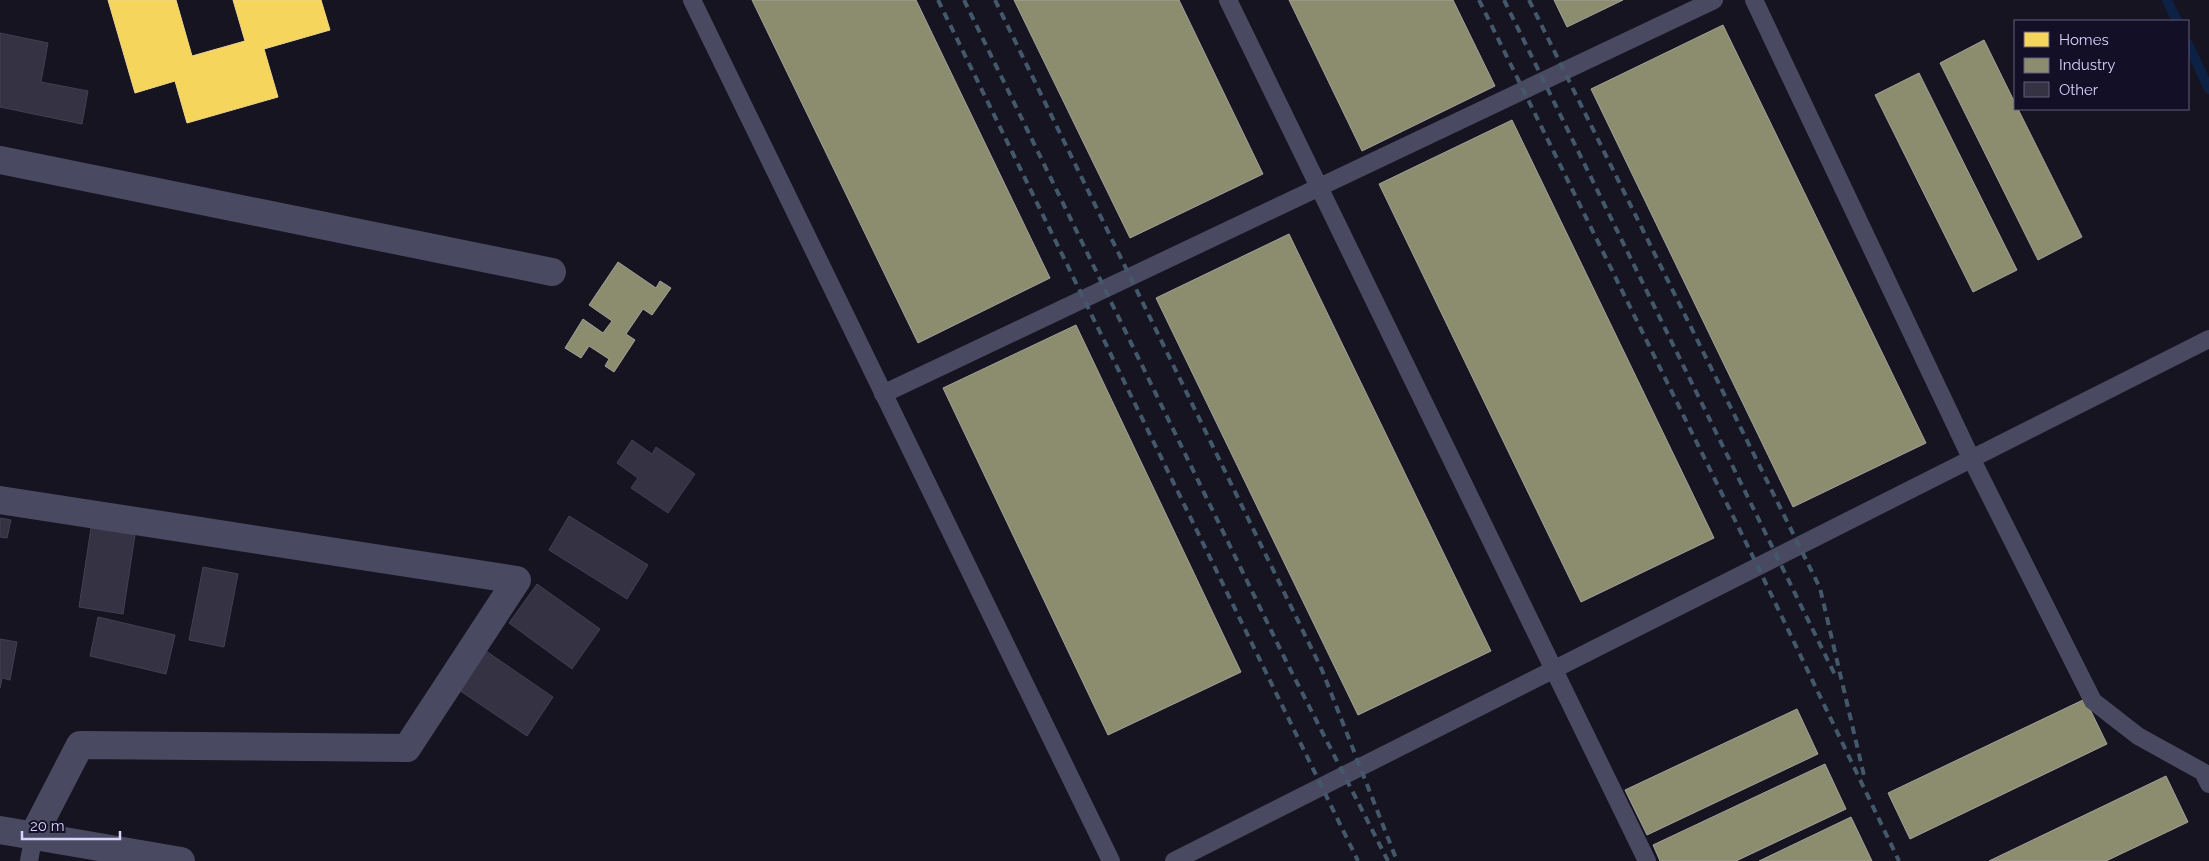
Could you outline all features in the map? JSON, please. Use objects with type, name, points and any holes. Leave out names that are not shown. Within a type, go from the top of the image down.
[{"type":"street","points":[[0,160],[552,272]]},
{"type":"street","points":[[0,500],[517,580],[407,748],[80,745],[34,834]]},
{"type":"street","points":[[0,830],[34,834],[181,861]]},
{"type":"lane","points":[[692,0],[1111,861]]},
{"type":"lane","points":[[1228,0],[1647,861]]},
{"type":"lane","points":[[883,394],[1714,0]]},
{"type":"lane","points":[[1754,0],[1971,458],[2093,700],[2138,736],[2203,772],[2209,784]]},
{"type":"lane","points":[[1174,861],[2209,339]]},
{"type":"lane","points":[[30,861],[34,834]]},
{"type":"building: Homes","points":[[108,0],[176,0],[192,56],[245,41],[233,0],[321,0],[330,30],[264,49],[278,97],[187,123],[175,81],[135,93]]},
{"type":"building: Industry","points":[[752,0],[916,0],[1050,278],[918,343]]},
{"type":"building: Industry","points":[[1014,0],[1179,0],[1263,174],[1130,238]]},
{"type":"building: Industry","points":[[1289,0],[1453,0],[1495,86],[1362,151]]},
{"type":"building: Industry","points":[[1554,0],[1623,0],[1567,27]]},
{"type":"building: Industry","points":[[1723,25],[1926,443],[1793,507],[1591,89]]},
{"type":"building: Industry","points":[[1984,40],[2014,101],[2014,110],[2018,110],[2082,237],[2038,260],[1940,63]]},
{"type":"building: Industry","points":[[1919,73],[2017,270],[1973,292],[1875,95]]},
{"type":"building: Industry","points":[[1512,120],[1714,538],[1581,602],[1379,184]]},
{"type":"building: Industry","points":[[1289,234],[1491,651],[1358,715],[1156,298]]},
{"type":"building: Industry","points":[[618,262],[656,288],[660,281],[671,288],[652,315],[643,309],[626,334],[635,340],[614,372],[605,366],[609,359],[589,346],[581,358],[565,348],[583,319],[603,333],[612,321],[589,305]]},
{"type":"building: Industry","points":[[1076,325],[1241,672],[1108,735],[943,388]]},
{"type":"building: Industry","points":[[2085,699],[2107,744],[1910,839],[1888,793]]},
{"type":"building: Industry","points":[[1797,709],[1818,754],[1647,835],[1625,790]]},
{"type":"building: Industry","points":[[1825,764],[1846,809],[1736,861],[1660,861],[1653,845]]},
{"type":"building: Industry","points":[[2166,776],[2188,822],[2106,861],[1989,861]]},
{"type":"building: Industry","points":[[1851,817],[1872,861],[1759,861]]},
{"type":"building: Other","points":[[0,33],[48,43],[41,82],[88,91],[82,124],[0,107]]},
{"type":"building: Other","points":[[632,440],[652,454],[656,447],[695,474],[668,513],[631,488],[638,478],[617,463]]},
{"type":"building: Other","points":[[569,516],[648,565],[627,599],[549,550]]},
{"type":"building: Other","points":[[0,518],[11,520],[7,538],[0,537]]},
{"type":"building: Other","points":[[91,528],[135,535],[123,614],[79,607]]},
{"type":"building: Other","points":[[203,567],[238,574],[224,647],[189,640]]},
{"type":"building: Other","points":[[537,584],[600,629],[572,669],[509,623]]},
{"type":"building: Other","points":[[98,617],[175,635],[166,674],[90,656]]},
{"type":"building: Other","points":[[0,639],[17,642],[10,680],[2,678],[0,688]]},
{"type":"building: Other","points":[[483,649],[553,697],[527,736],[456,688]]},
{"type":"waterway","points":[[2167,0],[2177,20]]},
{"type":"waterway","points":[[2189,46],[2209,89]]},
{"type":"railway","points":[[938,0],[1358,861]]},
{"type":"railway","points":[[964,0],[1286,661],[1388,861]]},
{"type":"railway","points":[[995,0],[1322,670],[1397,861]]},
{"type":"railway","points":[[1479,0],[1758,567],[1899,861]]},
{"type":"railway","points":[[1504,0],[1836,677]]},
{"type":"railway","points":[[1529,0],[1820,588],[1865,780]]}]
